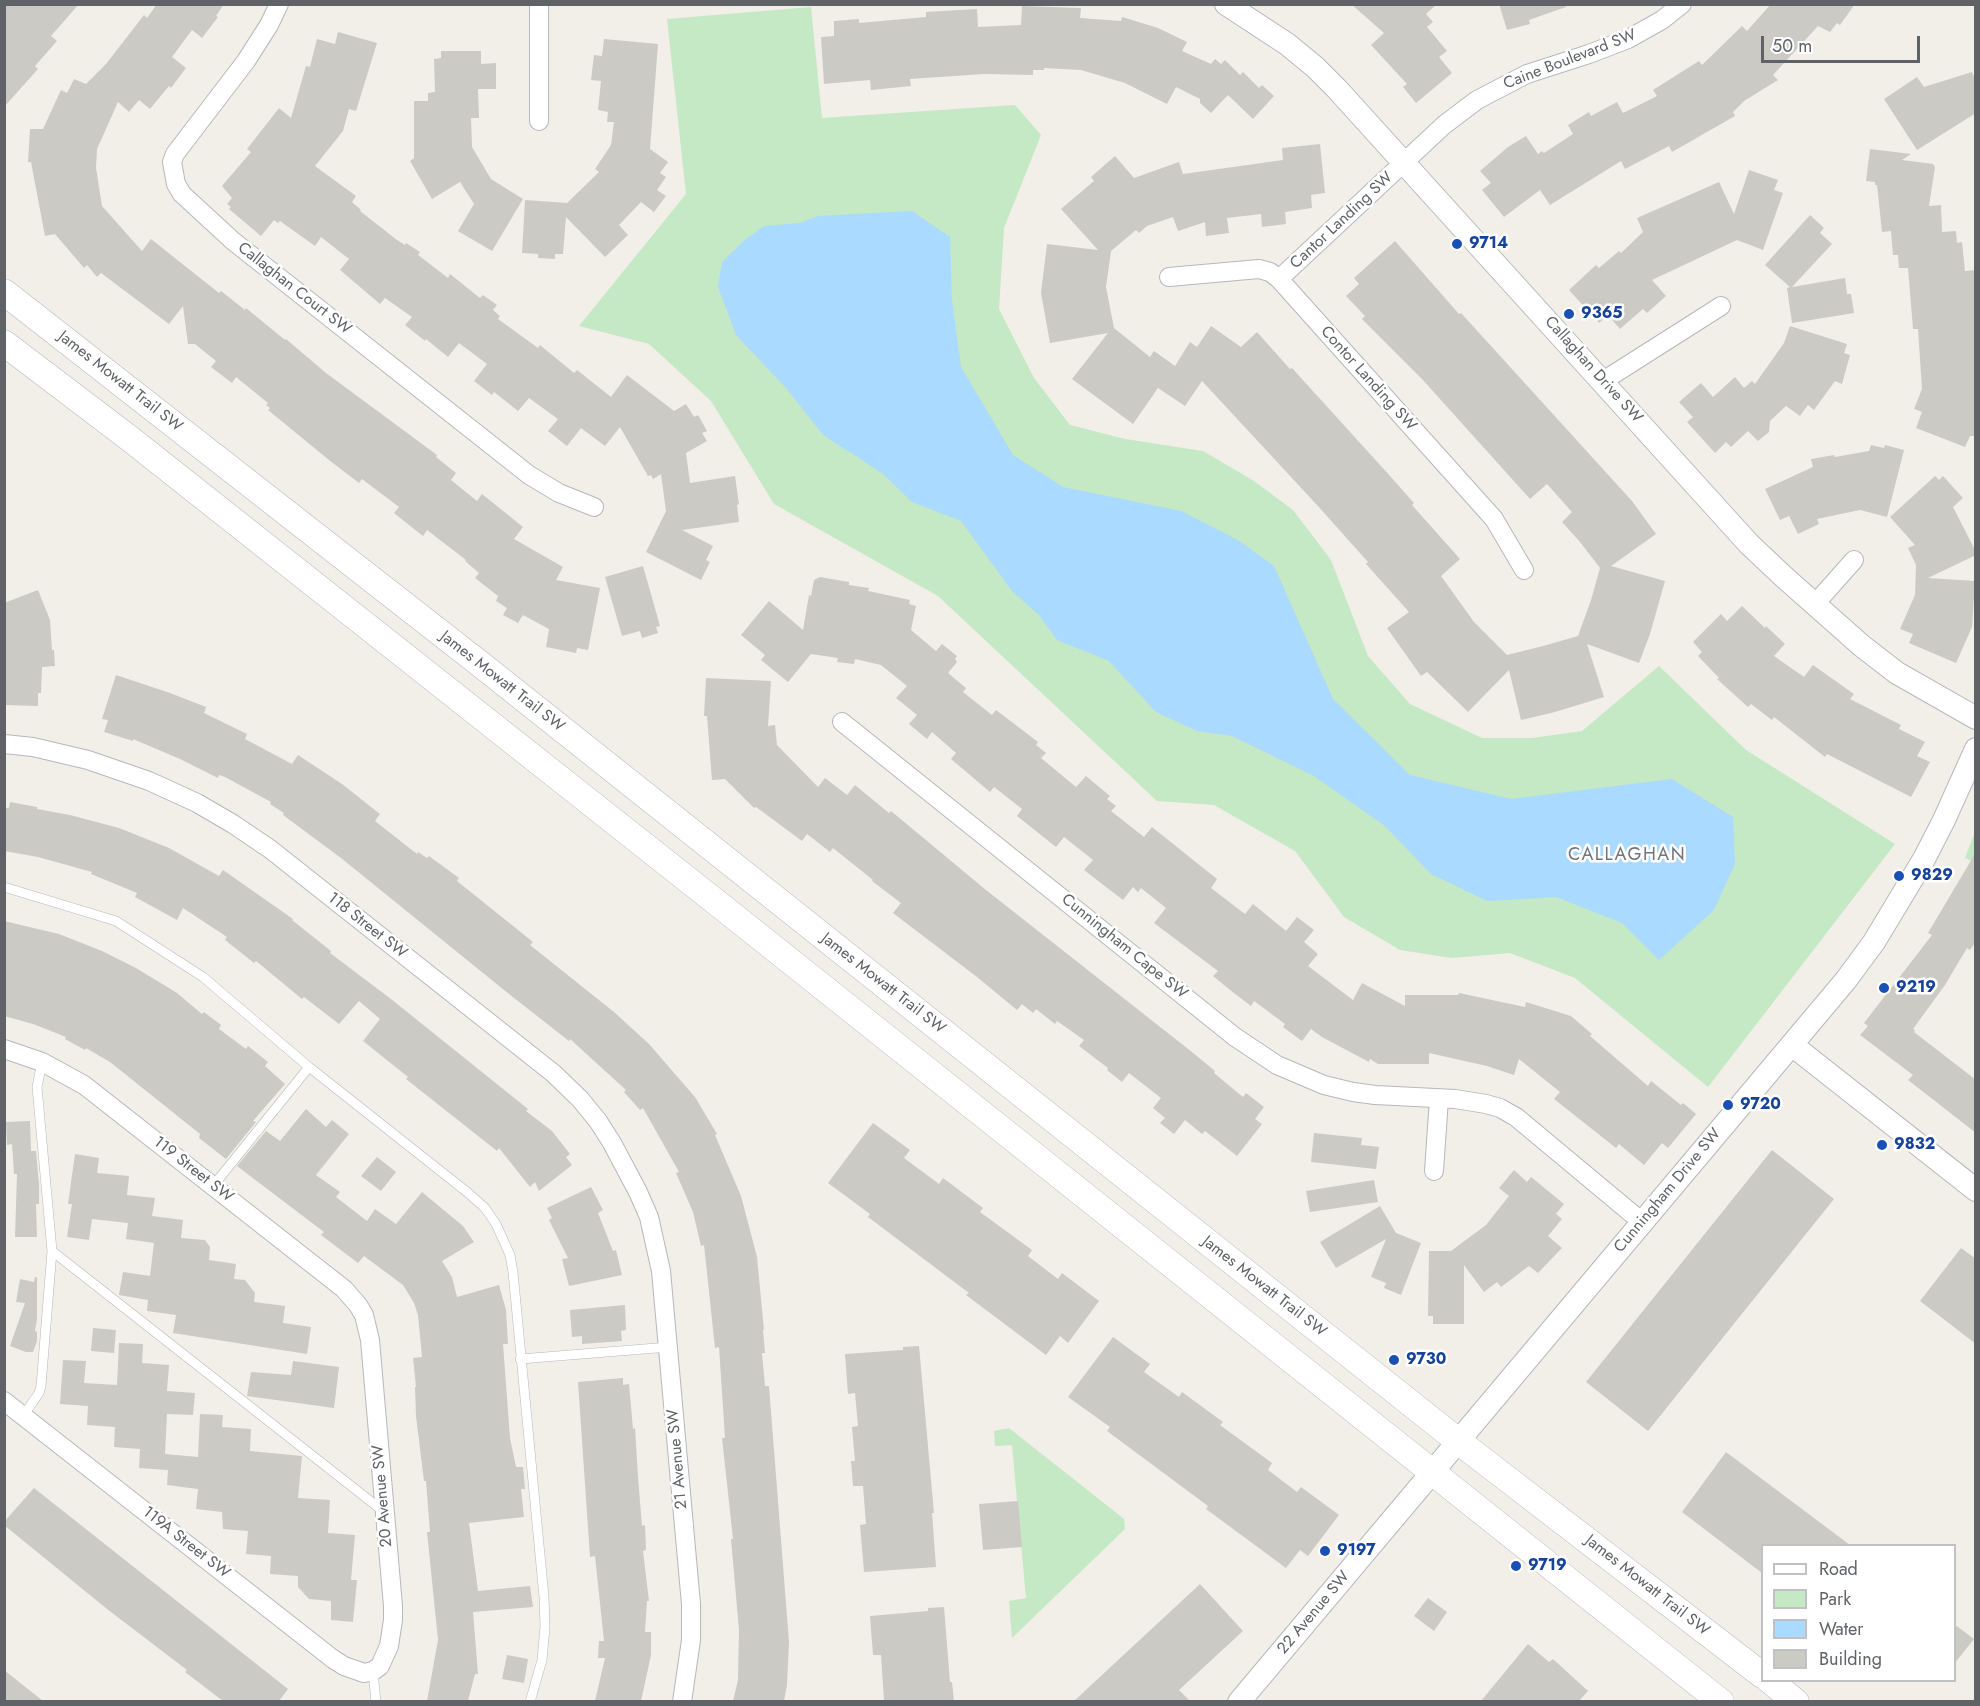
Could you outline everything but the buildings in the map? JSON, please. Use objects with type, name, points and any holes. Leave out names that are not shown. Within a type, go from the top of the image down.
[{"type":"main road","name":"James Mowatt Trail SW","points":[[4,292],[474,660],[1458,1442],[1761,1675]]},
{"type":"main road","points":[[4,343],[129,438],[702,891],[1721,1701]]},
{"type":"main road","points":[[1772,1682],[1796,1701]]},
{"type":"street","name":"Callaghan Court SW","points":[[279,4],[269,25],[246,60],[175,154],[172,162],[176,184],[182,194],[233,241],[529,474],[559,493],[594,507]]},
{"type":"street","points":[[539,121],[540,4]]},
{"type":"street","name":"Callaghan Drive SW","points":[[1226,4],[1287,44],[1315,67],[1749,543],[1814,605],[1897,673],[1976,718]]},
{"type":"street","name":"Caine Boulevard SW","points":[[1404,162],[1444,125],[1491,92],[1527,74],[1628,39],[1662,20],[1682,4]]},
{"type":"street","name":"Cantor Landing SW","points":[[1279,279],[1404,162]]},
{"type":"street","name":"Contor Landing SW","points":[[1169,277],[1259,269],[1270,272],[1279,279],[1494,519],[1524,570]]},
{"type":"street","points":[[1603,381],[1721,306]]},
{"type":"street","points":[[1814,605],[1854,560]]},
{"type":"street","name":"Cunningham Cape SW","points":[[842,722],[1235,1037],[1277,1065],[1324,1085],[1353,1092],[1455,1099],[1500,1108],[1516,1117],[1642,1222]]},
{"type":"street","name":"118 Street SW","points":[[4,744],[33,747],[88,760],[149,781],[197,803],[270,849],[553,1073],[580,1099],[612,1143],[649,1217]]},
{"type":"street","name":"Cunningham Drive SW","points":[[1458,1442],[1846,980],[1903,896],[1939,830],[1976,748]]},
{"type":"street","points":[[1792,1045],[1976,1190]]},
{"type":"street","name":"119 Street SW","points":[[4,1049],[42,1062],[84,1085],[344,1289],[364,1315]]},
{"type":"street","points":[[1434,1171],[1439,1099]]},
{"type":"street","name":"21 Avenue SW","points":[[649,1217],[662,1271],[691,1604],[691,1640],[682,1701]]},
{"type":"street","name":"20 Avenue SW","points":[[364,1315],[370,1340],[393,1620],[389,1646],[384,1659],[373,1671]]},
{"type":"street","name":"119A Street SW","points":[[4,1401],[333,1659],[353,1670],[364,1673],[373,1671]]},
{"type":"street","name":"22 Avenue SW","points":[[1239,1701],[1458,1442]]},
{"type":"lane","points":[[4,887],[116,921],[203,977],[309,1066],[467,1192],[485,1208],[496,1224],[510,1255],[513,1272],[545,1627],[542,1660],[530,1701]]},
{"type":"lane","points":[[23,1416],[39,1393],[41,1386],[52,1251],[37,1086],[42,1062]]},
{"type":"lane","points":[[213,1186],[309,1066]]},
{"type":"lane","points":[[52,1251],[384,1511]]},
{"type":"lane","points":[[520,1359],[669,1347]]},
{"type":"lane","points":[[373,1671],[376,1701]]},
{"type":"green space","points":[[811,7],[822,118],[1015,105],[1041,135],[1004,228],[999,309],[1034,378],[1070,425],[1125,439],[1203,451],[1254,481],[1293,510],[1331,560],[1368,656],[1410,704],[1482,738],[1532,738],[1582,731],[1659,666],[1746,750],[1895,844],[1708,1087],[1575,978],[1510,953],[1452,958],[1400,950],[1344,917],[1295,851],[1214,805],[1157,801],[938,596],[774,504],[711,401],[649,344],[579,326],[686,194],[667,19]]},
{"type":"green space","points":[[1975,832],[1975,863],[1965,858]]},
{"type":"green space","points":[[1009,1428],[1124,1519],[1125,1529],[1012,1638],[1009,1601],[1026,1598],[1012,1445],[995,1446],[994,1431]]},
{"type":"water","points":[[912,211],[950,237],[952,300],[961,367],[1013,455],[1063,487],[1181,511],[1238,540],[1274,566],[1333,699],[1410,775],[1511,799],[1672,779],[1733,817],[1735,864],[1714,910],[1659,960],[1622,923],[1556,897],[1487,901],[1431,874],[1385,826],[1314,776],[1232,736],[1197,731],[1156,712],[1109,661],[1057,640],[1038,614],[1012,591],[961,521],[912,502],[882,473],[823,435],[787,389],[736,335],[718,287],[722,262],[764,226],[800,223],[818,216]]},
{"type":"place","name":"9714","points":[[1457,244]]},
{"type":"place","name":"9365","points":[[1569,314]]},
{"type":"place","name":"9829","points":[[1899,876]]},
{"type":"place","name":"9219","points":[[1884,988]]},
{"type":"place","name":"9720","points":[[1728,1105]]},
{"type":"place","name":"9832","points":[[1882,1145]]},
{"type":"place","name":"9730","points":[[1394,1360]]},
{"type":"place","name":"9197","points":[[1325,1551]]},
{"type":"place","name":"9719","points":[[1516,1566]]},
{"type":"district","name":"CALLAGHAN","points":[[1627,856]]}]
